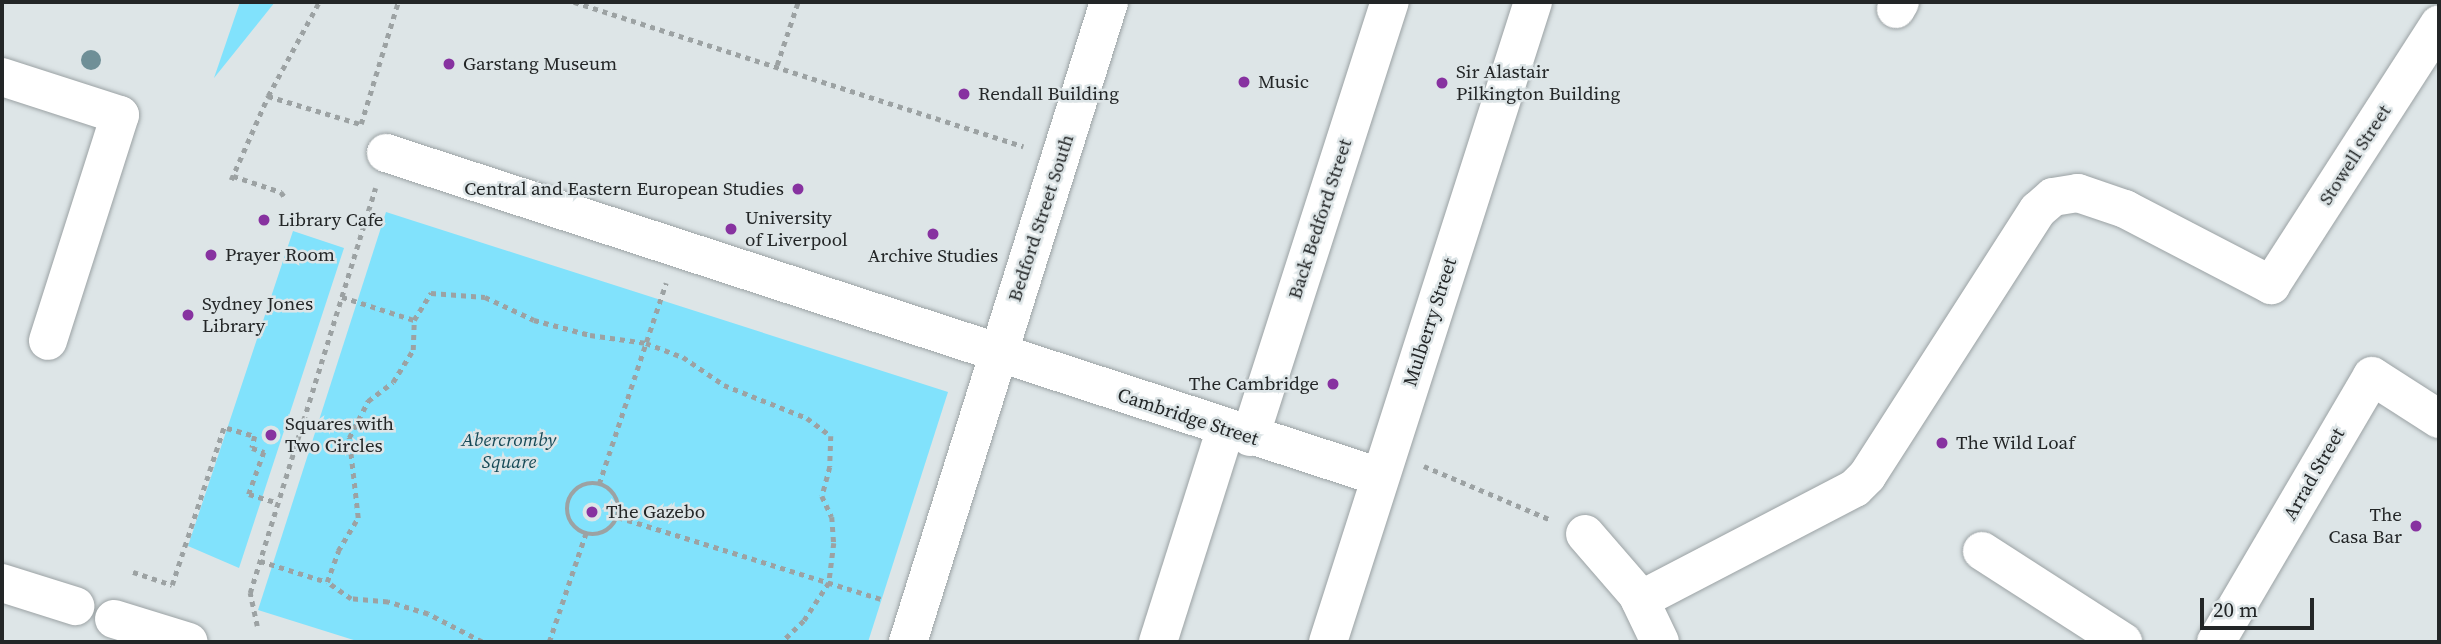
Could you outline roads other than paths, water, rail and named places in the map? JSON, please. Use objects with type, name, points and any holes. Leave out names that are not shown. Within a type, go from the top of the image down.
[{"type":"street","name":"Bedford Street South","points":[[997,354],[1109,2]]},
{"type":"street","name":"Back Bedford Street","points":[[1158,642],[1238,433],[1390,2]]},
{"type":"street","name":"Mulberry Street","points":[[1328,642],[1533,2]]},
{"type":"street","name":"Stowell Street","points":[[1640,600],[1855,488],[1867,476],[2038,210],[2053,197],[2078,193],[2125,209],[2271,285],[2439,24]]},
{"type":"street","points":[[2,77],[120,115],[48,341]]},
{"type":"street","points":[[386,153],[997,354],[913,626]]},
{"type":"street","name":"Cambridge Street","points":[[997,354],[1238,433],[1383,467]]},
{"type":"street","name":"Arrad Street","points":[[2216,642],[2372,376],[2439,419]]},
{"type":"street","points":[[1584,534],[1640,600],[1660,642]]},
{"type":"street","points":[[1982,551],[2123,642]]},
{"type":"street","points":[[2,583],[75,606]]},
{"type":"street","points":[[114,619],[189,642]]},
{"type":"place","name":"Garstang Museum","points":[[449,64]]},
{"type":"place","name":"Music","points":[[1244,82]]},
{"type":"place","name":"Sir Alastair Pilkington Building","points":[[1442,83]]},
{"type":"place","name":"Rendall Building","points":[[964,94]]},
{"type":"place","name":"Central and Eastern European Studies","points":[[798,189]]},
{"type":"place","name":"Library Cafe","points":[[264,220]]},
{"type":"place","name":"University of Liverpool","points":[[731,229]]},
{"type":"place","name":"Archive Studies","points":[[933,234]]},
{"type":"place","name":"Prayer Room","points":[[211,255]]},
{"type":"place","name":"Sydney Jones Library","points":[[188,315]]},
{"type":"place","name":"The Cambridge","points":[[1333,384]]},
{"type":"place","name":"Squares with Two Circles","points":[[271,435]]},
{"type":"place","name":"The Wild Loaf","points":[[1942,443]]},
{"type":"place","name":"The Gazebo","points":[[592,512]]},
{"type":"place","name":"The Casa Bar","points":[[2416,526]]},
{"type":"park label","name":"Abercromby Square","points":[[509,451]]}]
